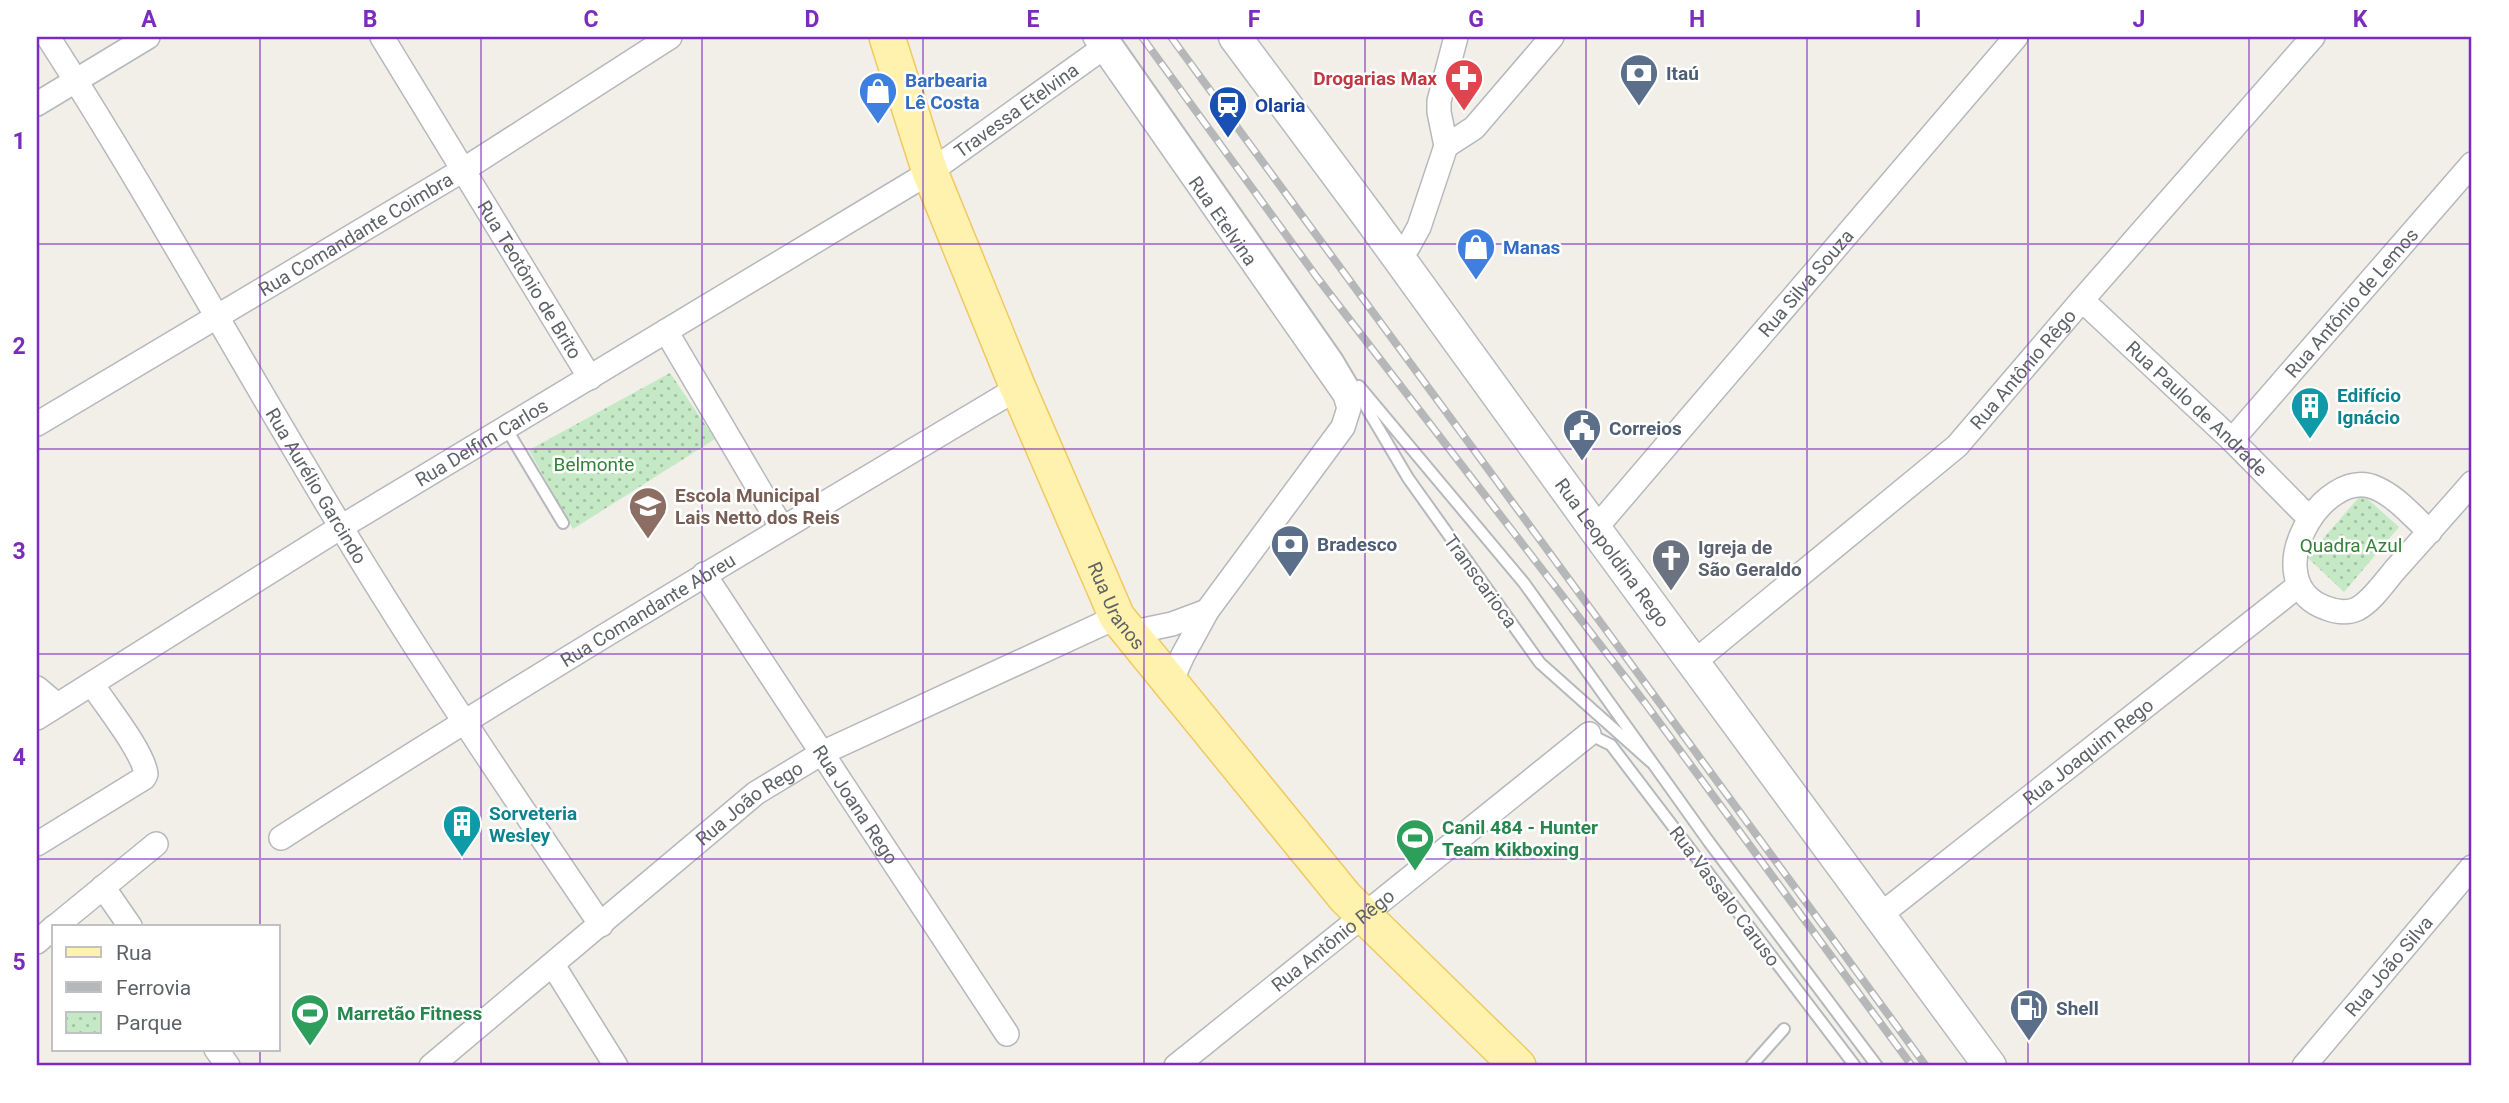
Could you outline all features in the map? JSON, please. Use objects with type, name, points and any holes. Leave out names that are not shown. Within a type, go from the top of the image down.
[{"type":"main road","name":"Rua Uranos","points":[[887,37],[930,172],[1018,388],[1123,625],[1363,917],[1507,1060]]},
{"type":"main road","name":"Rua Leopoldina Rego","points":[[1235,37],[1990,1066]]},
{"type":"street","name":"Rua Aurélio Garcindo","points":[[48,37],[219,317],[341,527],[463,721],[601,925]]},
{"type":"street","points":[[37,104],[148,37]]},
{"type":"street","name":"Rua Teotônio de Brito","points":[[382,37],[590,378]]},
{"type":"street","name":"Rua Comandante Coimbra","points":[[37,424],[463,170],[670,37]]},
{"type":"street","points":[[1397,257],[1408,247],[1419,227],[1446,146],[1439,101],[1456,37]]},
{"type":"street","points":[[1446,146],[1474,128],[1552,37]]},
{"type":"street","name":"Rua Silva Souza","points":[[1595,529],[2016,37]]},
{"type":"street","name":"Rua Antônio Rêgo","points":[[1693,663],[1957,446],[2313,37]]},
{"type":"street","name":"Travessa Etelvina","points":[[930,172],[1104,41]]},
{"type":"street","name":"Rua Etelvina","points":[[1104,41],[1345,395],[1349,408],[1343,427],[1207,611]]},
{"type":"street","name":"Rua Antônio de Lemos","points":[[2232,440],[2472,164]]},
{"type":"street","name":"Rua Delfim Carlos","points":[[37,718],[341,527],[930,172]]},
{"type":"street","name":"Rua Paulo de Andrade","points":[[2082,300],[2232,440],[2310,519]]},
{"type":"street","points":[[667,331],[782,528]]},
{"type":"street","name":"Rua Comandante Abreu","points":[[281,838],[463,721],[1018,388]]},
{"type":"street","points":[[2430,532],[2396,501],[2375,488],[2359,484],[2347,485],[2336,491],[2310,519],[2297,548],[2295,573],[2298,586],[2315,604],[2333,611],[2346,612],[2359,608],[2430,532],[2472,484]]},
{"type":"street","name":"Rua Joana Rego","points":[[704,574],[1007,1034]]},
{"type":"street","name":"Rua Joaquim Rego","points":[[1879,916],[2298,586]]},
{"type":"street","points":[[1170,684],[1207,611]]},
{"type":"street","name":"Rua João Rego","points":[[432,1066],[756,793],[822,754],[1123,625],[1172,624],[1207,611]]},
{"type":"street","points":[[37,844],[144,778],[146,774],[135,749],[92,684]]},
{"type":"street","points":[[37,688],[57,705]]},
{"type":"street","name":"Rua Antônio Rêgo","points":[[1176,1066],[1589,734]]},
{"type":"street","points":[[57,925],[156,844]]},
{"type":"street","name":"Rua João Silva","points":[[2304,1066],[2472,867]]},
{"type":"street","points":[[103,887],[129,925]]},
{"type":"street","points":[[37,942],[52,930]]},
{"type":"street","points":[[553,965],[616,1066]]},
{"type":"street","points":[[217,1050],[228,1066]]},
{"type":"lane","name":"Transcarioca","points":[[1104,41],[1346,371],[1524,583],[1651,762],[1877,1066]]},
{"type":"lane","name":"Transcarioca","points":[[1346,371],[1408,478],[1540,663],[1651,762]]},
{"type":"lane","points":[[506,428],[563,523]]},
{"type":"lane","name":"Rua Vassalo Caruso","points":[[1589,734],[1611,745],[1854,1066]]},
{"type":"lane","points":[[1751,1066],[1784,1029]]},
{"type":"green space","name":"Belmonte","points":[[670,373],[715,439],[573,529],[529,450]]},
{"type":"green space","name":"Quadra Azul","points":[[2362,494],[2399,527],[2344,592],[2307,557]]},
{"type":"railway","points":[[1142,37],[1316,276],[1645,703],[1912,1066]]},
{"type":"railway","points":[[1171,37],[1926,1066]]},
{"type":"place","name":"Itaú","points":[[1639,107]]},
{"type":"place","name":"Drogarias Max","points":[[1464,112]]},
{"type":"place","name":"Barbearia Lê Costa","points":[[878,125]]},
{"type":"place","name":"Olaria","points":[[1228,139]]},
{"type":"place","name":"Manas","points":[[1476,281]]},
{"type":"place","name":"Edifício Ignácio","points":[[2310,440]]},
{"type":"place","name":"Correios","points":[[1582,462]]},
{"type":"place","name":"Escola Municipal Lais Netto dos Reis","points":[[648,540]]},
{"type":"place","name":"Bradesco","points":[[1290,578]]},
{"type":"place","name":"Igreja de São Geraldo","points":[[1671,592]]},
{"type":"place","name":"Sorveteria Wesley","points":[[462,858]]},
{"type":"place","name":"Canil 484 - Hunter Team Kikboxing","points":[[1415,872]]},
{"type":"place","name":"Shell","points":[[2029,1042]]},
{"type":"place","name":"Marretão Fitness","points":[[310,1047]]}]
